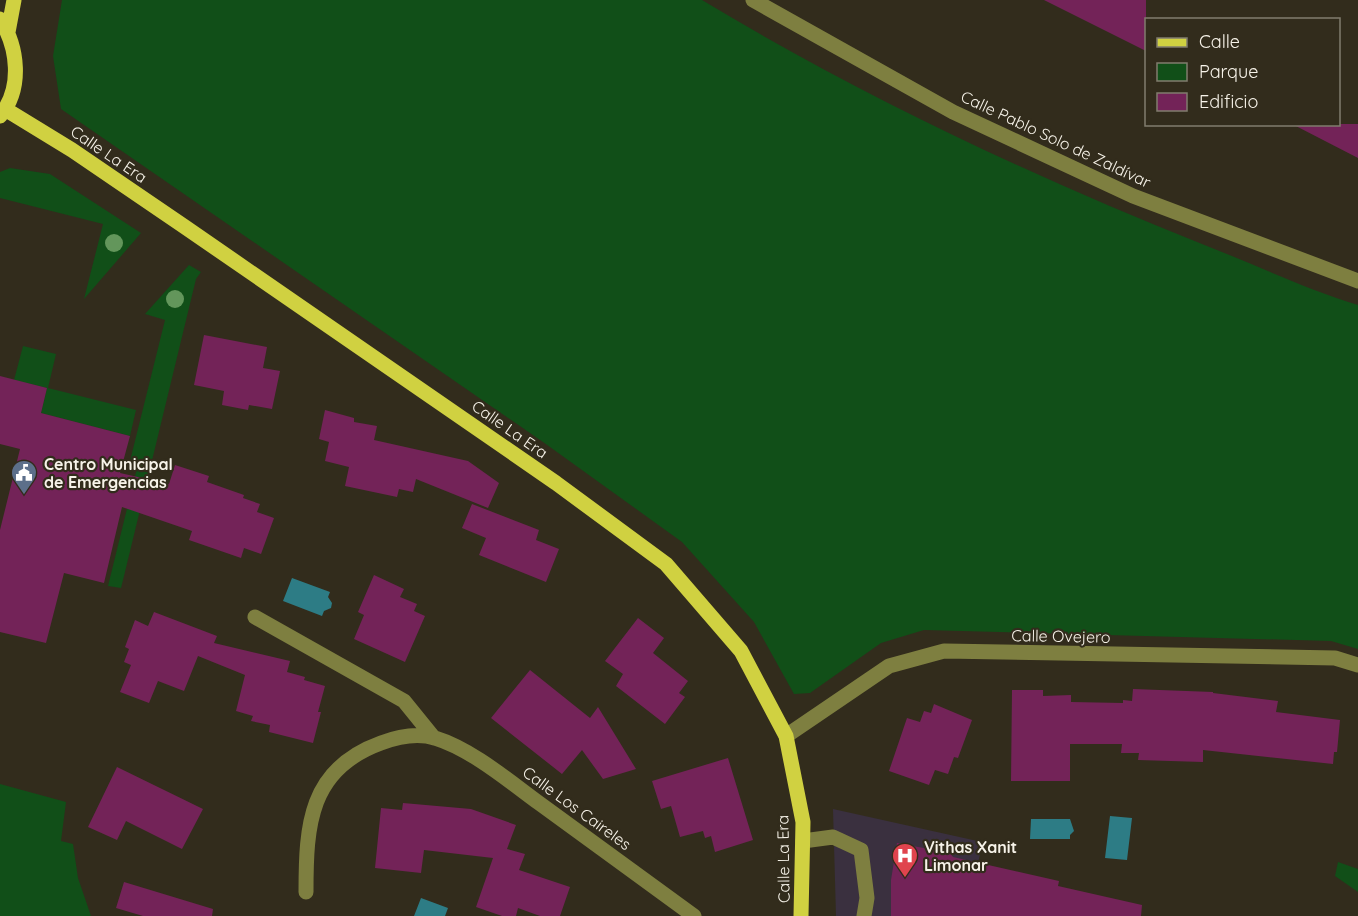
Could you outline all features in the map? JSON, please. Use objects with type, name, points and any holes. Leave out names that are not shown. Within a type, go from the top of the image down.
[{"type":"main road","points":[[3,112],[14,85],[15,75],[15,57],[4,25],[14,0]]},
{"type":"main road","name":"Calle La Era","points":[[3,112],[72,150],[556,483],[666,564],[741,651],[786,736],[803,822],[801,916]]},
{"type":"street","name":"Calle Pablo Solo de Zaldívar","points":[[753,0],[953,112],[1133,196],[1358,281]]},
{"type":"street","name":"Calle Los Caireles","points":[[255,617],[404,701],[434,738]]},
{"type":"street","name":"Calle Ovejero","points":[[786,736],[889,666],[944,651],[1335,658],[1358,665]]},
{"type":"street","name":"Calle Los Caireles","points":[[306,892],[306,852],[313,807],[330,774],[371,746],[399,737],[434,738],[479,759],[694,916]]},
{"type":"street","points":[[803,841],[833,837],[861,850],[867,898],[864,916]]},
{"type":"shaded area","name":"Vithas Xanit Limonar","points":[[833,809],[982,842],[969,916],[836,916]]},
{"type":"green space","points":[[62,0],[702,0],[823,69],[1010,162],[1138,218],[1299,284],[1358,305],[1358,649],[1331,641],[924,630],[881,643],[810,693],[794,694],[754,622],[682,542],[543,442],[61,109],[53,56]]},
{"type":"green space","points":[[10,168],[50,174],[141,233],[84,299],[103,224],[0,198],[0,172]]},
{"type":"green space","points":[[189,265],[201,272],[196,279],[121,588],[108,586],[137,468],[129,465],[165,320],[145,314]]},
{"type":"green space","points":[[23,346],[56,354],[48,388],[136,410],[130,436],[41,413],[47,388],[14,380]]},
{"type":"green space","points":[[0,784],[66,802],[61,841],[73,844],[78,878],[91,916],[0,916]]},
{"type":"green space","points":[[1338,862],[1358,869],[1358,892],[1335,876]]},
{"type":"water","points":[[292,578],[330,592],[328,597],[332,603],[331,608],[324,611],[322,616],[283,601]]},
{"type":"water","points":[[1110,816],[1132,818],[1127,860],[1105,858]]},
{"type":"water","points":[[1031,819],[1070,819],[1074,831],[1070,839],[1030,839]]},
{"type":"water","points":[[421,898],[448,908],[445,916],[414,916]]},
{"type":"building","points":[[1044,0],[1146,0],[1145,50]]},
{"type":"building","points":[[1358,124],[1358,158],[1296,126]]},
{"type":"building","points":[[204,335],[267,347],[263,368],[280,371],[272,409],[249,405],[248,410],[222,405],[224,391],[194,385]]},
{"type":"building","points":[[0,376],[47,388],[41,413],[130,436],[120,473],[169,484],[175,465],[209,476],[207,482],[244,495],[243,498],[260,504],[257,512],[274,518],[261,554],[244,548],[241,558],[189,540],[192,531],[122,507],[104,583],[64,573],[46,643],[0,632],[0,530],[20,449],[0,444]]},
{"type":"building","points":[[325,410],[354,418],[354,422],[377,426],[374,440],[468,461],[499,483],[488,508],[416,479],[413,492],[399,489],[397,497],[345,486],[349,467],[325,461],[329,442],[319,439]]},
{"type":"building","points":[[472,504],[539,530],[536,540],[559,549],[546,582],[479,555],[486,538],[462,528]]},
{"type":"building","points":[[374,575],[404,589],[400,597],[417,604],[414,611],[425,616],[405,662],[354,639],[364,615],[358,612]]},
{"type":"building","points":[[154,612],[217,636],[214,643],[290,661],[287,672],[325,686],[313,743],[269,732],[270,725],[251,721],[253,716],[236,711],[245,675],[198,656],[184,691],[158,681],[149,703],[120,692],[131,665],[124,662],[129,649],[125,647],[135,620],[148,626]]},
{"type":"building","points":[[638,618],[664,638],[653,653],[688,681],[679,693],[685,697],[665,724],[616,686],[623,674],[605,661]]},
{"type":"building","points":[[530,670],[590,718],[598,707],[636,769],[603,779],[582,750],[562,774],[491,718]]},
{"type":"building","points":[[1133,689],[1213,692],[1278,701],[1276,712],[1340,720],[1337,752],[1334,752],[1333,764],[1203,750],[1203,762],[1138,760],[1139,753],[1121,753],[1122,744],[1070,744],[1070,781],[1011,781],[1012,690],[1043,690],[1043,696],[1071,695],[1071,702],[1123,703],[1123,700],[1132,701]]},
{"type":"building","points":[[934,704],[972,720],[958,758],[954,757],[948,774],[935,770],[929,785],[889,771],[907,718],[920,722],[924,711],[931,713]]},
{"type":"building","points":[[728,758],[753,840],[715,852],[711,836],[705,838],[703,831],[680,837],[671,806],[661,809],[652,781]]},
{"type":"building","points":[[117,767],[203,809],[182,849],[126,821],[117,840],[88,827]]},
{"type":"building","points":[[403,803],[471,809],[516,825],[507,849],[525,854],[519,870],[570,887],[560,916],[540,916],[518,908],[516,916],[502,916],[476,907],[493,858],[424,850],[421,873],[375,868],[381,808],[402,810]]},
{"type":"building","points":[[897,843],[950,853],[953,857],[1059,881],[1058,886],[1142,905],[1141,916],[891,916],[891,880]]},
{"type":"building","points":[[124,882],[213,909],[212,916],[143,916],[116,908]]},
{"type":"place","name":"Centro Municipal de Emergencias","points":[[24,496]]},
{"type":"place","name":"Vithas Xanit Limonar","points":[[905,879]]}]
